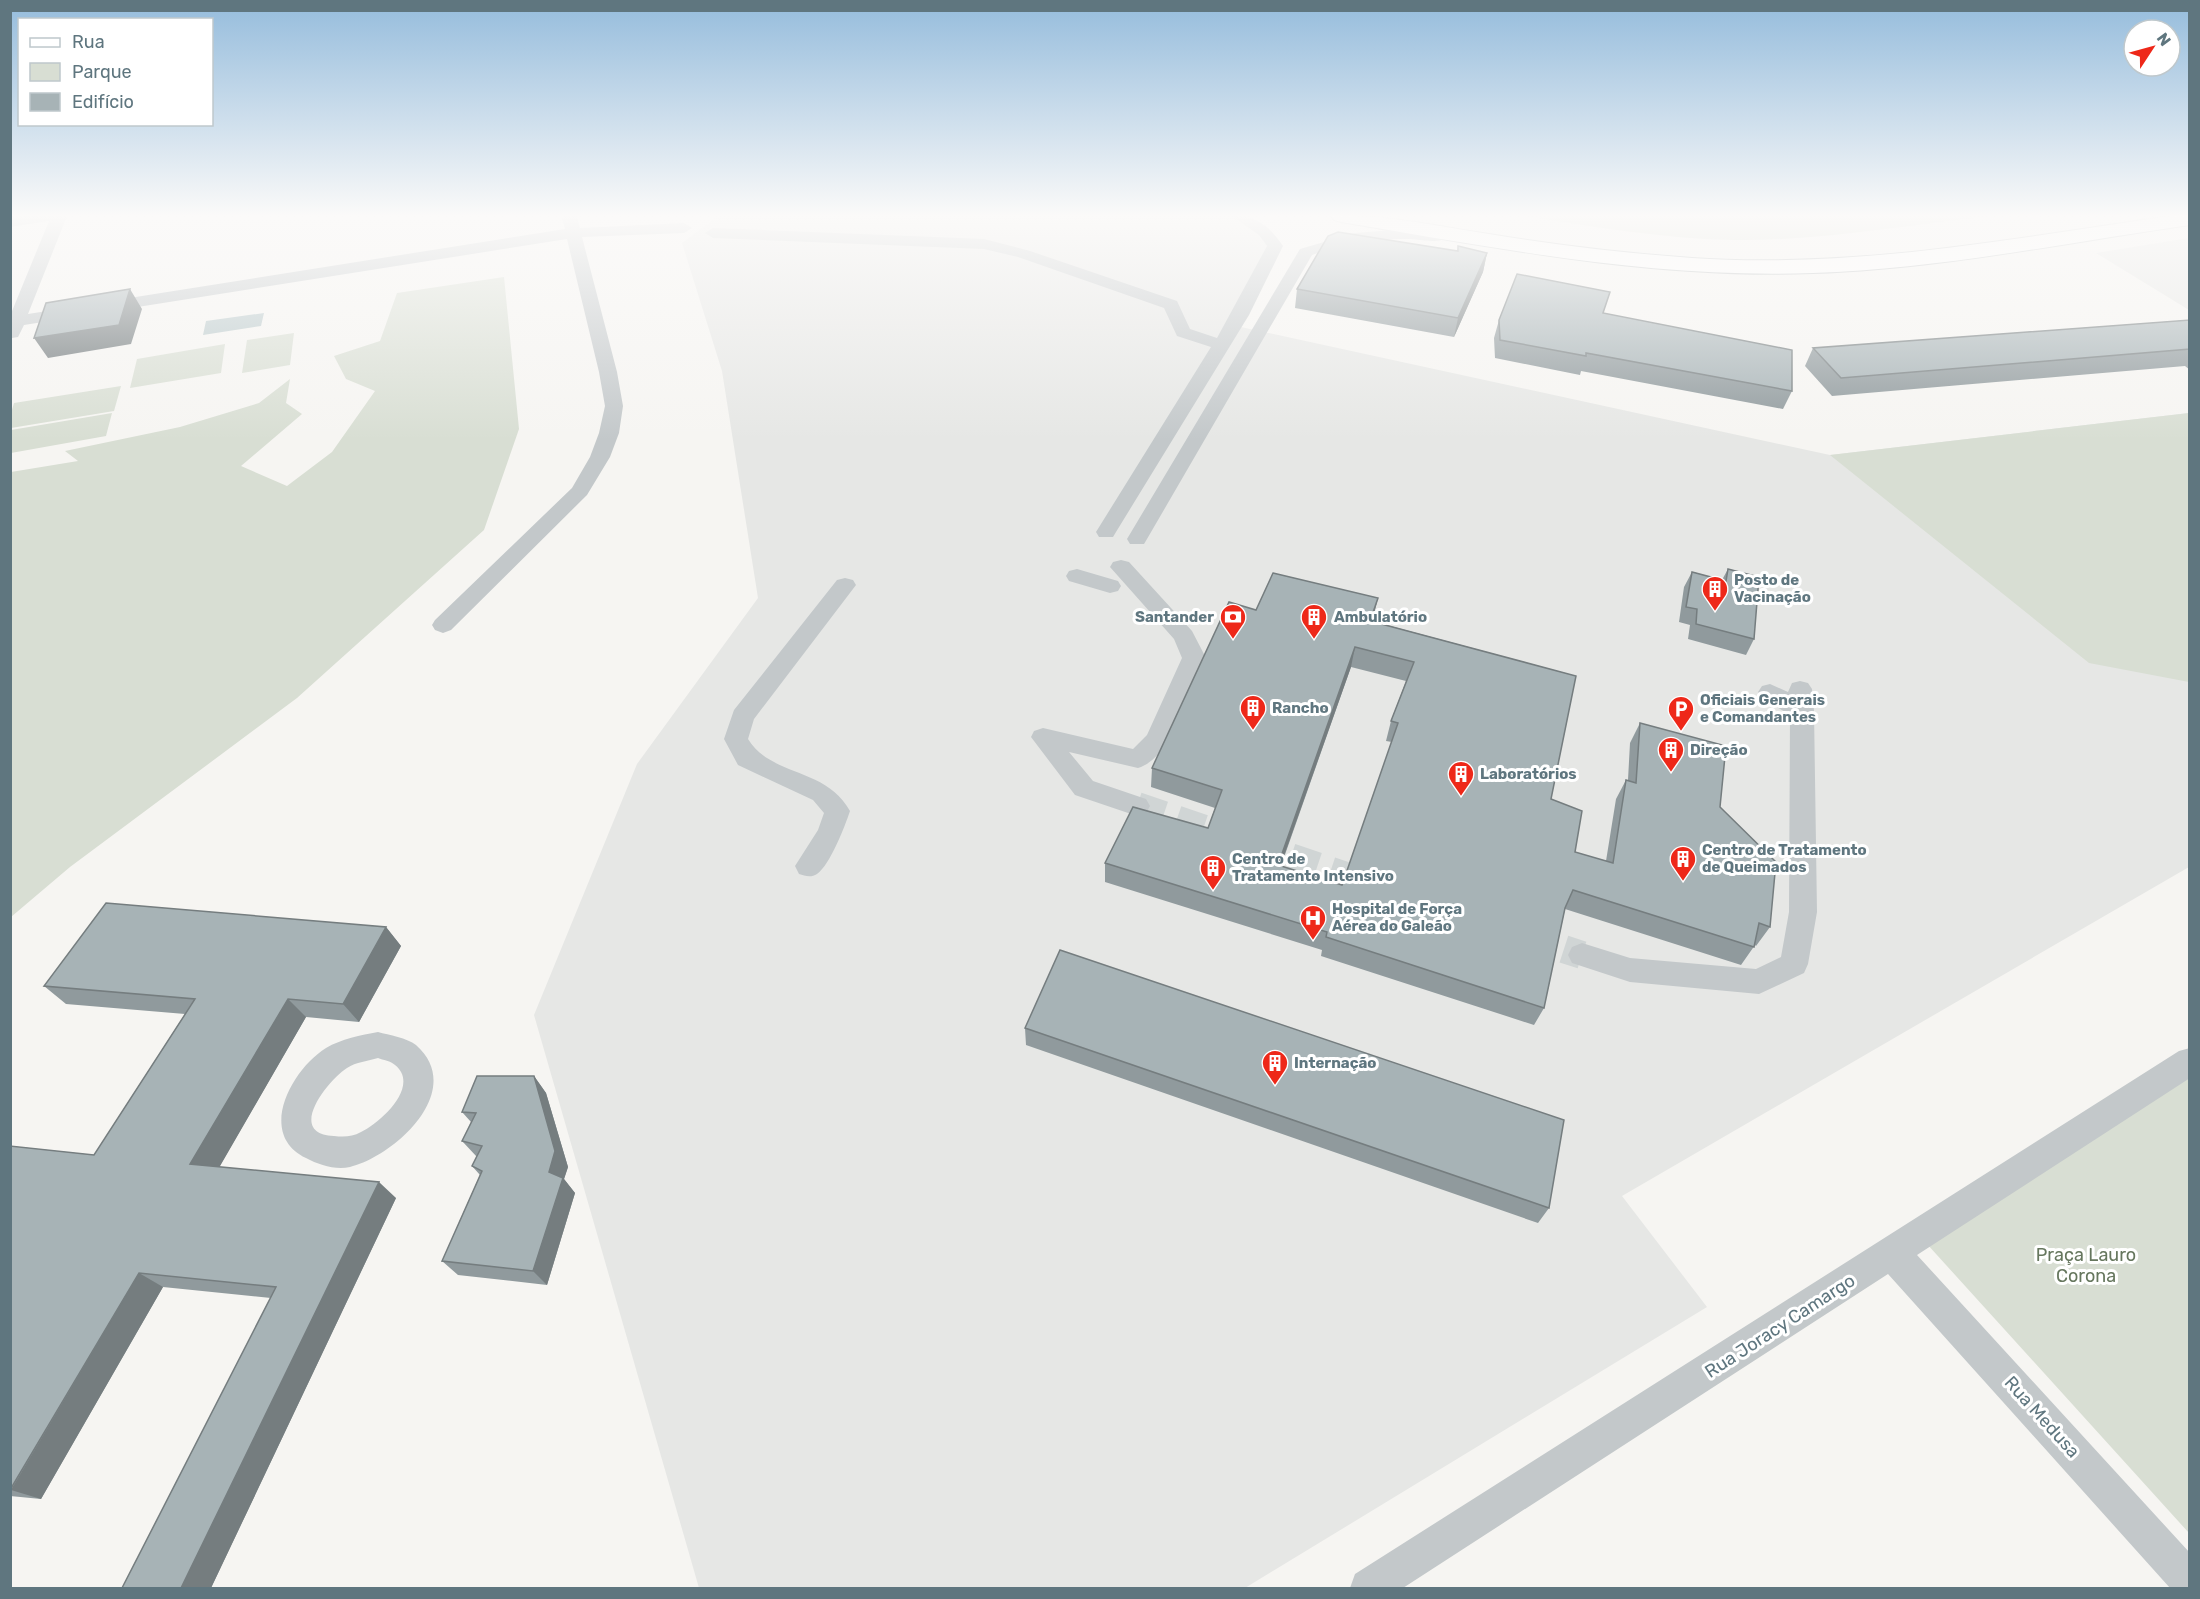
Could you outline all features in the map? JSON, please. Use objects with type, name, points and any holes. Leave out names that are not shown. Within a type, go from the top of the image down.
[{"type":"street","points":[[10,338],[14,321],[27,291]]},
{"type":"street","points":[[14,321],[190,291]]},
{"type":"street","points":[[443,625],[580,491],[600,457],[609,433],[614,406],[588,291]]},
{"type":"street","points":[[1130,291],[1171,305],[1183,332],[1221,345]]},
{"type":"street","points":[[1107,532],[1240,315],[1252,291]]},
{"type":"street","points":[[1137,539],[1283,291]]},
{"type":"street","points":[[1077,576],[1116,577],[1184,636],[1194,658],[1158,740],[1138,759],[1043,737],[1084,788],[1137,806]]},
{"type":"street","points":[[808,866],[830,833],[837,811],[822,792],[771,771],[747,758],[736,739],[743,716],[845,585]]},
{"type":"street","points":[[1582,955],[1630,970],[1759,982],[1794,964],[1803,912],[1801,700],[1770,692]]},
{"type":"street","name":"Rua Joracy Camargo","points":[[1369,1588],[1893,1254],[2190,1061]]},
{"type":"street","name":"Rua Medusa","points":[[1893,1254],[2190,1582]]},
{"type":"shaded area","name":"Hospital de Força Aérea do Galeão","points":[[697,291],[1244,291],[1227,324],[1830,455],[2189,413],[2189,867],[1622,1196],[1707,1307],[1245,1588],[699,1588],[534,1015],[637,764],[758,598],[722,371]]},
{"type":"shaded area","points":[[2157,291],[2189,291],[2189,310]]},
{"type":"shaded area","points":[[264,313],[261,326],[203,335],[206,321]]},
{"type":"green space","points":[[413,291],[505,291],[519,429],[484,530],[297,698],[70,867],[11,917],[11,472],[78,461],[65,451],[180,427],[259,403],[290,379],[286,403],[302,414],[241,466],[287,486],[332,452],[375,391],[346,379],[334,356],[380,341],[397,293]]},
{"type":"green space","points":[[294,333],[290,365],[242,373],[247,340]]},
{"type":"green space","points":[[225,344],[221,373],[130,388],[137,359]]},
{"type":"green space","points":[[121,386],[114,411],[11,428],[14,403]]},
{"type":"green space","points":[[112,413],[106,436],[11,453],[11,430]]},
{"type":"green space","points":[[2189,413],[2189,682],[2089,663],[1830,455]]},
{"type":"green space","name":"Praça Lauro Corona","points":[[2189,1078],[2189,1533],[1927,1244]]},
{"type":"building","points":[[130,291],[119,325],[34,338],[46,303]]},
{"type":"building","points":[[1306,291],[1470,291],[1458,318]]},
{"type":"building","points":[[1510,291],[1610,292],[1603,313],[1792,350],[1792,391],[1586,353],[1586,356],[1500,340],[1499,320]]},
{"type":"building","points":[[2190,320],[2190,349],[1841,378],[1813,348]]},
{"type":"building","points":[[1728,569],[1759,577],[1754,639],[1696,624],[1697,609],[1686,607],[1692,572],[1726,581]]},
{"type":"building","points":[[1273,573],[1378,598],[1370,621],[1576,676],[1551,799],[1582,811],[1575,852],[1613,863],[1626,780],[1636,783],[1640,723],[1726,746],[1720,807],[1776,862],[1770,927],[1759,923],[1754,947],[1573,890],[1565,908],[1544,1008],[1326,937],[1327,932],[1105,863],[1133,807],[1208,828],[1222,790],[1152,768],[1229,602],[1256,610]],"holes":[[[1355,647],[1414,662],[1391,721],[1398,723],[1342,885],[1278,865]]]},
{"type":"building","points":[[106,903],[386,927],[343,1004],[288,999],[190,1164],[379,1182],[181,1588],[122,1588],[276,1287],[139,1273],[10,1490],[10,1146],[94,1155],[195,999],[44,986]]},
{"type":"building","name":"Internação","points":[[1060,950],[1564,1120],[1549,1208],[1025,1028]]},
{"type":"building","points":[[477,1076],[534,1076],[555,1151],[549,1172],[563,1178],[533,1271],[442,1261],[482,1171],[472,1166],[482,1146],[462,1141],[476,1113],[462,1112]]},
{"type":"tunnel","points":[[1137,806],[1208,830]]},
{"type":"tunnel","points":[[1251,844],[1379,887]]},
{"type":"tunnel","points":[[1524,936],[1582,955]]},
{"type":"place","name":"Posto de Vacinação","points":[[1715,612]]},
{"type":"place","name":"Santander","points":[[1233,640]]},
{"type":"place","name":"Ambulatório","points":[[1314,640]]},
{"type":"place","name":"Rancho","points":[[1253,731]]},
{"type":"place","name":"Oficiais Generais e Comandantes","points":[[1681,732]]},
{"type":"place","name":"Direção","points":[[1671,773]]},
{"type":"place","name":"Laboratórios","points":[[1461,797]]},
{"type":"place","name":"Centro de Tratamento de Queimados","points":[[1683,882]]},
{"type":"place","name":"Centro de Tratamento Intensivo","points":[[1213,891]]},
{"type":"place","name":"Hospital de Força Aérea do Galeão","points":[[1313,941]]},
{"type":"place","name":"Internação","points":[[1275,1086]]}]
